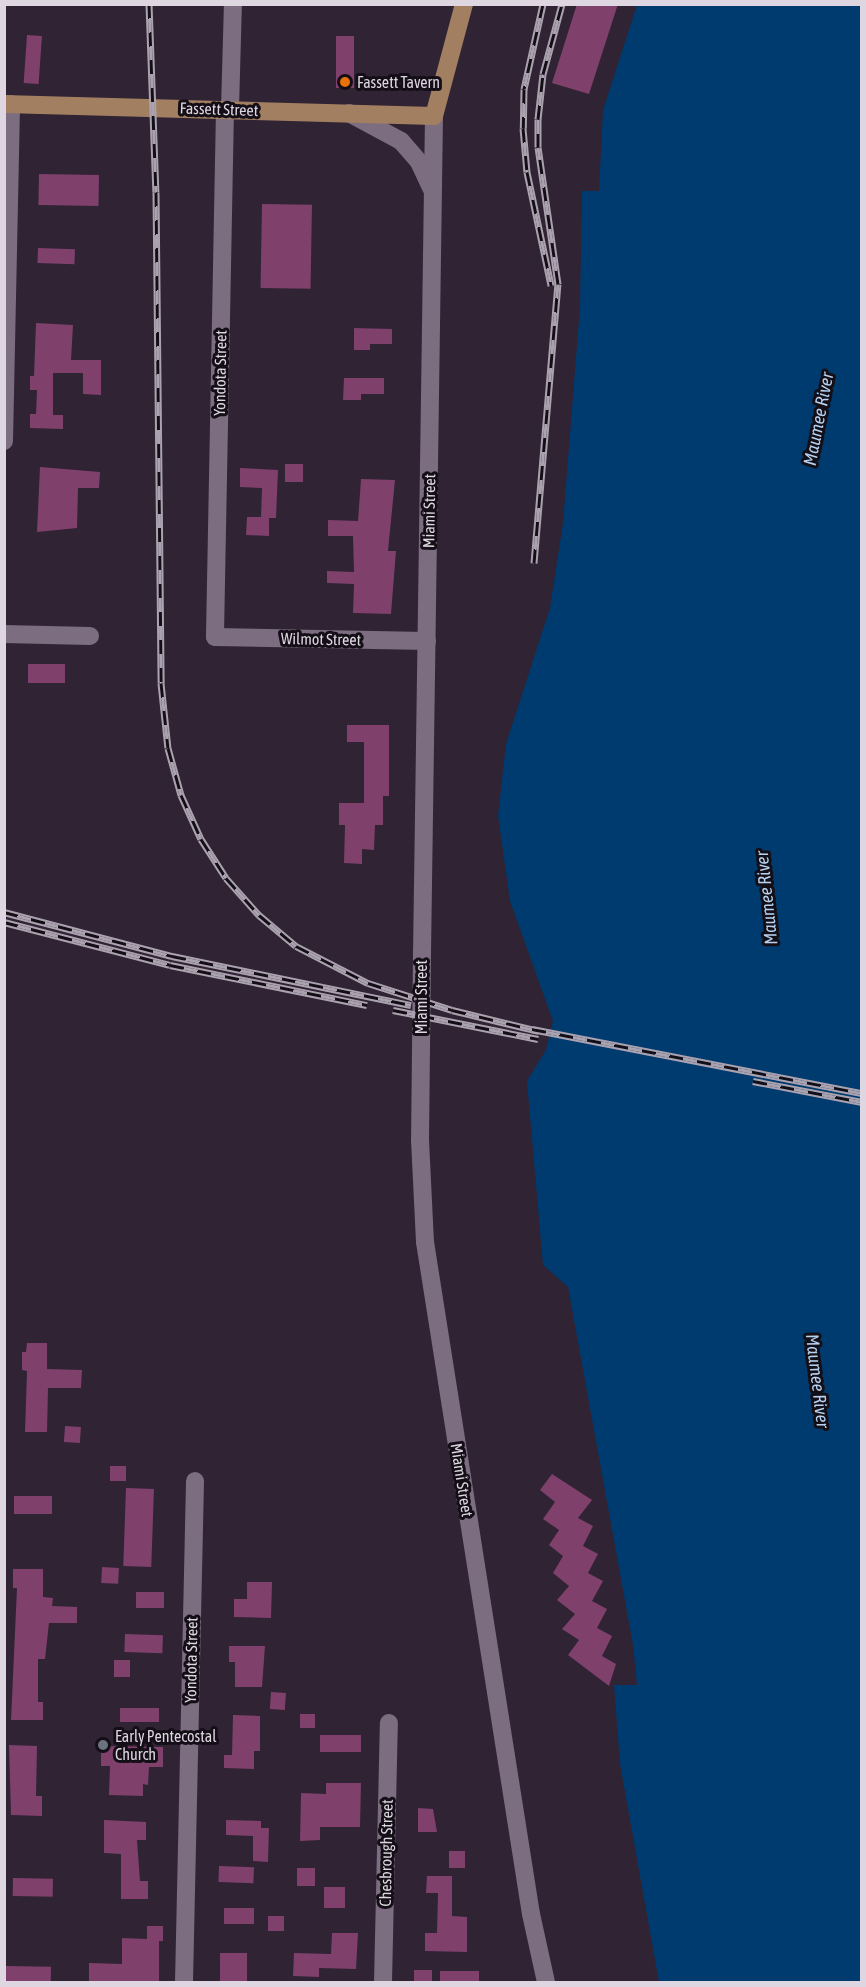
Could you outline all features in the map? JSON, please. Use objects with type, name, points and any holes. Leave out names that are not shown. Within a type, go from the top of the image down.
[{"type":"main road","name":"Miami Street","points":[[434,116],[464,4]]},
{"type":"main road","name":"Fassett Street","points":[[8,104],[434,116]]},
{"type":"street","name":"Yondota Street","points":[[215,637],[227,109],[233,4]]},
{"type":"street","points":[[4,441],[8,104]]},
{"type":"street","points":[[349,113],[401,141],[427,176],[433,197]]},
{"type":"street","name":"Miami Street","points":[[434,116],[421,1076],[425,1242],[531,1914],[546,1983]]},
{"type":"street","points":[[4,634],[90,636]]},
{"type":"street","name":"Wilmot Street","points":[[215,637],[427,641]]},
{"type":"street","name":"Yondota Street","points":[[184,1983],[195,1481]]},
{"type":"street","name":"Chesbrough Street","points":[[383,1983],[389,1723]]},
{"type":"water","name":"Maumee River","points":[[637,5],[861,5],[861,1982],[659,1982],[620,1764],[614,1685],[637,1685],[633,1645],[568,1287],[543,1265],[527,1081],[546,1050],[553,1021],[510,901],[498,816],[506,744],[550,608],[563,523],[580,307],[582,191],[599,191],[603,110]]},
{"type":"building","points":[[577,4],[618,4],[589,94],[552,83]]},
{"type":"building","points":[[27,35],[42,36],[39,84],[24,83]]},
{"type":"building","points":[[336,36],[354,36],[354,88],[336,88]]},
{"type":"building","points":[[39,174],[99,175],[98,206],[38,205]]},
{"type":"building","points":[[262,204],[312,205],[311,289],[261,288]]},
{"type":"building","points":[[38,248],[75,249],[74,264],[37,263]]},
{"type":"building","points":[[36,323],[73,325],[71,360],[101,360],[101,395],[83,394],[83,373],[53,373],[53,415],[63,415],[63,429],[30,428],[30,414],[36,414],[37,390],[30,390],[30,376],[34,376]]},
{"type":"building","points":[[354,328],[392,329],[392,344],[370,344],[370,350],[354,350]]},
{"type":"building","points":[[344,378],[384,378],[384,394],[361,394],[361,400],[343,400]]},
{"type":"building","points":[[285,464],[303,464],[303,482],[285,482]]},
{"type":"building","points":[[40,467],[100,472],[99,488],[78,488],[77,528],[37,532]]},
{"type":"building","points":[[240,468],[278,470],[276,518],[269,518],[269,536],[246,535],[247,517],[261,517],[262,488],[240,487]]},
{"type":"building","points":[[361,479],[395,480],[388,551],[396,551],[391,614],[353,613],[354,584],[327,583],[327,571],[354,572],[353,536],[328,536],[328,520],[358,521]]},
{"type":"building","points":[[28,664],[65,664],[65,683],[28,683]]},
{"type":"building","points":[[347,725],[389,725],[389,796],[383,796],[383,825],[375,825],[374,850],[362,849],[362,864],[344,863],[345,825],[339,825],[339,803],[364,803],[364,742],[347,742]]},
{"type":"building","points":[[27,1343],[47,1343],[47,1369],[82,1370],[81,1388],[48,1388],[47,1432],[25,1432],[27,1371],[22,1370],[22,1352],[26,1352]]},
{"type":"building","points":[[65,1426],[81,1427],[80,1443],[64,1442]]},
{"type":"building","points":[[110,1466],[126,1466],[126,1481],[110,1481]]},
{"type":"building","points":[[552,1474],[592,1500],[578,1518],[593,1526],[583,1546],[598,1554],[588,1573],[603,1581],[592,1601],[607,1609],[597,1628],[612,1636],[602,1656],[616,1664],[609,1686],[568,1655],[579,1640],[562,1629],[575,1614],[557,1600],[569,1586],[553,1573],[563,1556],[549,1545],[559,1530],[543,1519],[555,1502],[540,1490]]},
{"type":"building","points":[[126,1488],[154,1489],[151,1567],[123,1566]]},
{"type":"building","points":[[14,1496],[52,1496],[52,1514],[14,1514]]},
{"type":"building","points":[[102,1567],[119,1568],[118,1584],[101,1583]]},
{"type":"building","points":[[13,1569],[43,1569],[43,1597],[53,1598],[52,1606],[77,1607],[77,1623],[49,1623],[45,1659],[38,1659],[38,1702],[43,1702],[43,1720],[11,1720],[17,1588],[13,1588]]},
{"type":"building","points":[[247,1582],[272,1582],[271,1618],[234,1617],[234,1599],[247,1599]]},
{"type":"building","points":[[136,1592],[164,1592],[164,1608],[136,1608]]},
{"type":"building","points":[[125,1634],[163,1635],[162,1653],[124,1652]]},
{"type":"building","points":[[229,1646],[265,1646],[262,1687],[235,1687],[235,1662],[229,1662]]},
{"type":"building","points":[[114,1660],[130,1660],[130,1677],[114,1677]]},
{"type":"building","points":[[271,1692],[286,1693],[285,1710],[270,1709]]},
{"type":"building","points":[[120,1708],[159,1708],[159,1722],[120,1722]]},
{"type":"building","points":[[300,1714],[315,1714],[315,1728],[300,1728]]},
{"type":"building","points":[[233,1715],[260,1716],[260,1751],[254,1751],[254,1769],[224,1768],[224,1755],[232,1755]]},
{"type":"building","points":[[320,1735],[361,1735],[361,1752],[320,1752]]},
{"type":"building","points":[[9,1745],[37,1746],[36,1796],[42,1796],[42,1816],[11,1815]]},
{"type":"building","points":[[101,1746],[163,1747],[163,1767],[149,1767],[148,1785],[143,1784],[143,1796],[109,1795],[110,1766],[101,1766]]},
{"type":"building","points":[[326,1783],[361,1783],[360,1827],[320,1827],[320,1840],[300,1841],[301,1793],[326,1794]]},
{"type":"building","points":[[418,1808],[433,1809],[437,1832],[418,1832]]},
{"type":"building","points":[[104,1820],[146,1822],[146,1840],[137,1840],[140,1881],[148,1881],[148,1899],[121,1899],[121,1854],[104,1853]]},
{"type":"building","points":[[226,1820],[261,1821],[261,1828],[269,1828],[268,1862],[253,1861],[253,1836],[226,1835]]},
{"type":"building","points":[[449,1851],[465,1851],[465,1868],[449,1868]]},
{"type":"building","points":[[219,1866],[254,1867],[253,1883],[218,1882]]},
{"type":"building","points":[[297,1868],[315,1868],[315,1886],[297,1886]]},
{"type":"building","points":[[427,1876],[452,1876],[452,1916],[467,1917],[467,1952],[425,1951],[425,1933],[437,1933],[438,1893],[426,1893]]},
{"type":"building","points":[[13,1878],[53,1879],[53,1897],[13,1896]]},
{"type":"building","points":[[324,1887],[345,1887],[345,1908],[324,1908]]},
{"type":"building","points":[[224,1908],[254,1908],[254,1924],[224,1924]]},
{"type":"building","points":[[268,1916],[284,1916],[284,1931],[268,1931]]},
{"type":"building","points":[[147,1926],[163,1926],[163,1941],[159,1941],[159,1983],[89,1983],[89,1963],[122,1964],[122,1938],[147,1939]]},
{"type":"building","points":[[332,1933],[358,1933],[356,1969],[319,1968],[319,1977],[293,1976],[294,1953],[331,1954]]},
{"type":"building","points":[[220,1953],[247,1953],[247,1982],[220,1982]]},
{"type":"building","points":[[6,1966],[51,1967],[51,1982],[6,1982]]},
{"type":"building","points":[[414,1970],[432,1970],[432,1982],[414,1982]]},
{"type":"building","points":[[440,1971],[479,1971],[479,1982],[440,1982]]},
{"type":"railway","points":[[149,4],[156,192],[161,683],[168,748],[181,795],[201,839],[226,878],[259,915],[296,946],[368,983],[452,1010],[539,1031]]},
{"type":"railway","points":[[543,4],[524,89],[523,128],[527,172],[551,285]]},
{"type":"railway","points":[[534,563],[558,284],[538,147],[538,119],[543,74],[562,4]]},
{"type":"railway","points":[[4,912],[172,956],[411,1005]]},
{"type":"railway","points":[[4,922],[170,965],[367,1005]]},
{"type":"railway","points":[[393,1010],[538,1039]]},
{"type":"railway","points":[[532,1029],[862,1093]]},
{"type":"railway","points":[[753,1081],[862,1102]]},
{"type":"place","name":"Fassett Tavern","points":[[345,82]]},
{"type":"place","name":"Early Pentecostal Church","points":[[103,1745]]}]
